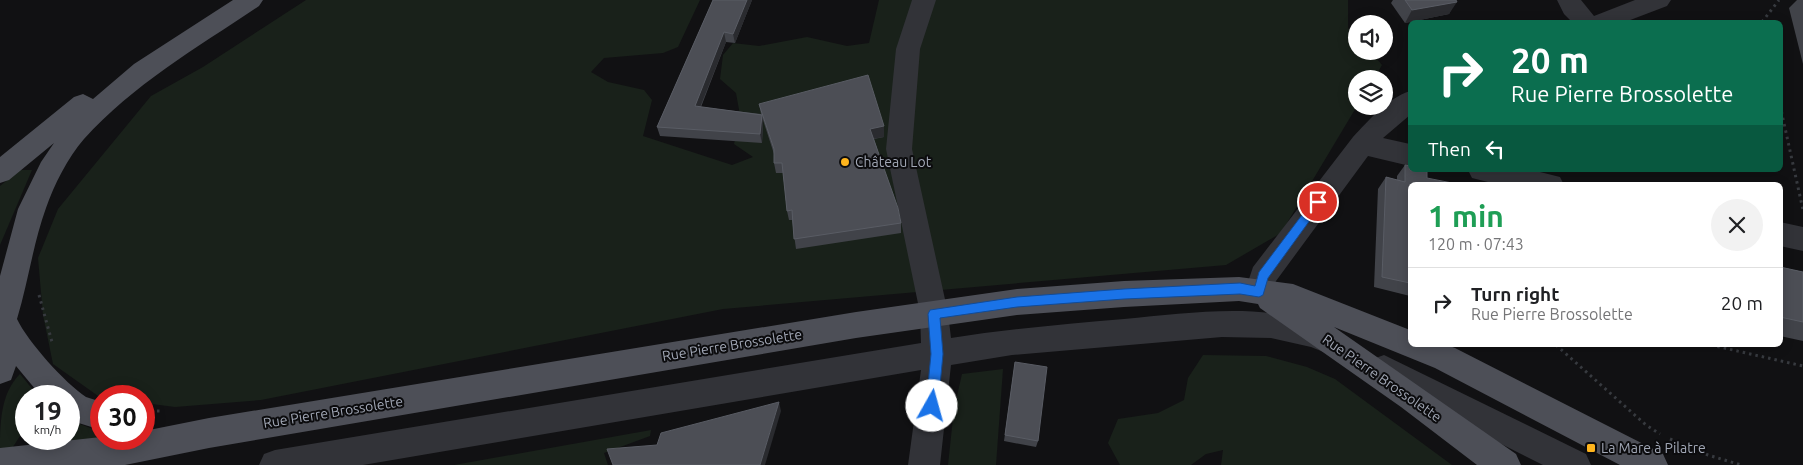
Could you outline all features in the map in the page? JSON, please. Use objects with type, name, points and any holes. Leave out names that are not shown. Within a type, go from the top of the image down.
[{"type":"main road","points":[[0,172],[130,67],[228,0]]},
{"type":"main road","points":[[0,370],[4,323],[32,209],[50,170],[74,133],[106,102],[143,71],[251,0]]},
{"type":"main road","name":"Rue Pierre Brossolette","points":[[0,463],[125,450],[208,433],[759,340],[1017,302],[1240,288],[1293,297],[1408,342]]},
{"type":"main road","name":"Rue Pierre Brossolette","points":[[1259,291],[1412,397],[1493,458],[1506,465]]},
{"type":"main road","points":[[4,323],[50,385]]},
{"type":"main road","name":"Rue Pierre Brossolette","points":[[1428,347],[1449,351],[1652,465]]},
{"type":"main road","name":"Rue Pierre Brossolette","points":[[155,427],[208,433]]},
{"type":"street","points":[[924,0],[908,49],[899,149],[934,314],[937,354],[935,386],[924,465]]},
{"type":"street","points":[[1569,0],[1572,8],[1584,20]]},
{"type":"street","points":[[1607,20],[1660,0]]},
{"type":"street","points":[[1259,291],[1263,276],[1362,144],[1379,126],[1408,103]]},
{"type":"street","points":[[1362,144],[1408,155]]},
{"type":"street","points":[[1490,172],[1538,182]]},
{"type":"street","points":[[1783,235],[1803,239]]},
{"type":"street","points":[[275,465],[1012,342],[1222,324],[1271,325],[1315,335],[1575,465]]},
{"type":"path","points":[[1764,20],[1779,0]]},
{"type":"path","points":[[1783,119],[1803,210]]},
{"type":"path","points":[[38,288],[53,345]]},
{"type":"path","points":[[1558,347],[1646,425],[1669,439],[1708,455],[1740,465]]},
{"type":"path","points":[[1720,347],[1803,366]]},
{"type":"shaded area","points":[[306,0],[700,0],[678,47],[663,53],[604,58],[591,72],[608,82],[644,90],[652,100],[643,136],[732,165],[753,157],[734,144],[740,115],[736,93],[720,79],[723,55],[733,43],[759,46],[807,37],[847,46],[869,43],[879,0],[1348,0],[1348,60],[1378,60],[1382,65],[1379,70],[1348,70],[1348,115],[1352,115],[1281,233],[1226,265],[723,309],[261,400],[175,407],[155,404],[155,385],[90,385],[90,390],[53,364],[43,315],[38,258],[58,209],[151,96],[203,67]]},
{"type":"shaded area","points":[[20,170],[32,170],[0,245],[0,186]]},
{"type":"shaded area","points":[[1203,355],[1266,356],[1307,367],[1335,379],[1452,465],[1221,465],[1223,450],[1206,454],[1191,465],[1120,465],[1108,443],[1118,419],[1158,413],[1184,400],[1188,378]]},
{"type":"shaded area","points":[[1003,369],[996,465],[948,465],[954,409],[962,374]]},
{"type":"shaded area","points":[[20,374],[29,385],[15,385],[15,444],[9,453],[0,453],[2,410],[13,382]]},
{"type":"shaded area","points":[[80,424],[90,428],[90,441],[80,442]]},
{"type":"shaded area","points":[[651,430],[650,436],[604,453],[608,465],[454,465]]},
{"type":"building","points":[[713,0],[747,0],[733,34],[724,32],[695,106],[762,115],[760,134],[657,127]]},
{"type":"building","points":[[1405,0],[1456,0],[1457,2],[1412,10]]},
{"type":"building","points":[[868,75],[884,126],[870,129],[898,208],[901,223],[794,239],[792,210],[787,211],[782,163],[774,163],[774,149],[759,104]]},
{"type":"building","points":[[1405,165],[1408,166],[1408,172],[1427,172],[1427,178],[1447,182],[1408,182],[1408,283],[1382,277],[1386,177],[1405,182]]},
{"type":"building","points":[[1783,268],[1803,272],[1803,322],[1783,318]]},
{"type":"building","points":[[1015,362],[1047,367],[1038,441],[1005,435]]},
{"type":"building","points":[[779,402],[760,465],[613,465],[607,449],[657,445],[661,433]]},
{"type":"place","name":"Château Lot","points":[[845,162]]},
{"type":"place","name":"La Mare à Pilatre","points":[[1591,448]]},
{"type":"route","points":[[932,406],[937,354],[934,314],[1017,302],[1124,294],[1240,288],[1259,291],[1263,276],[1318,202]]}]
